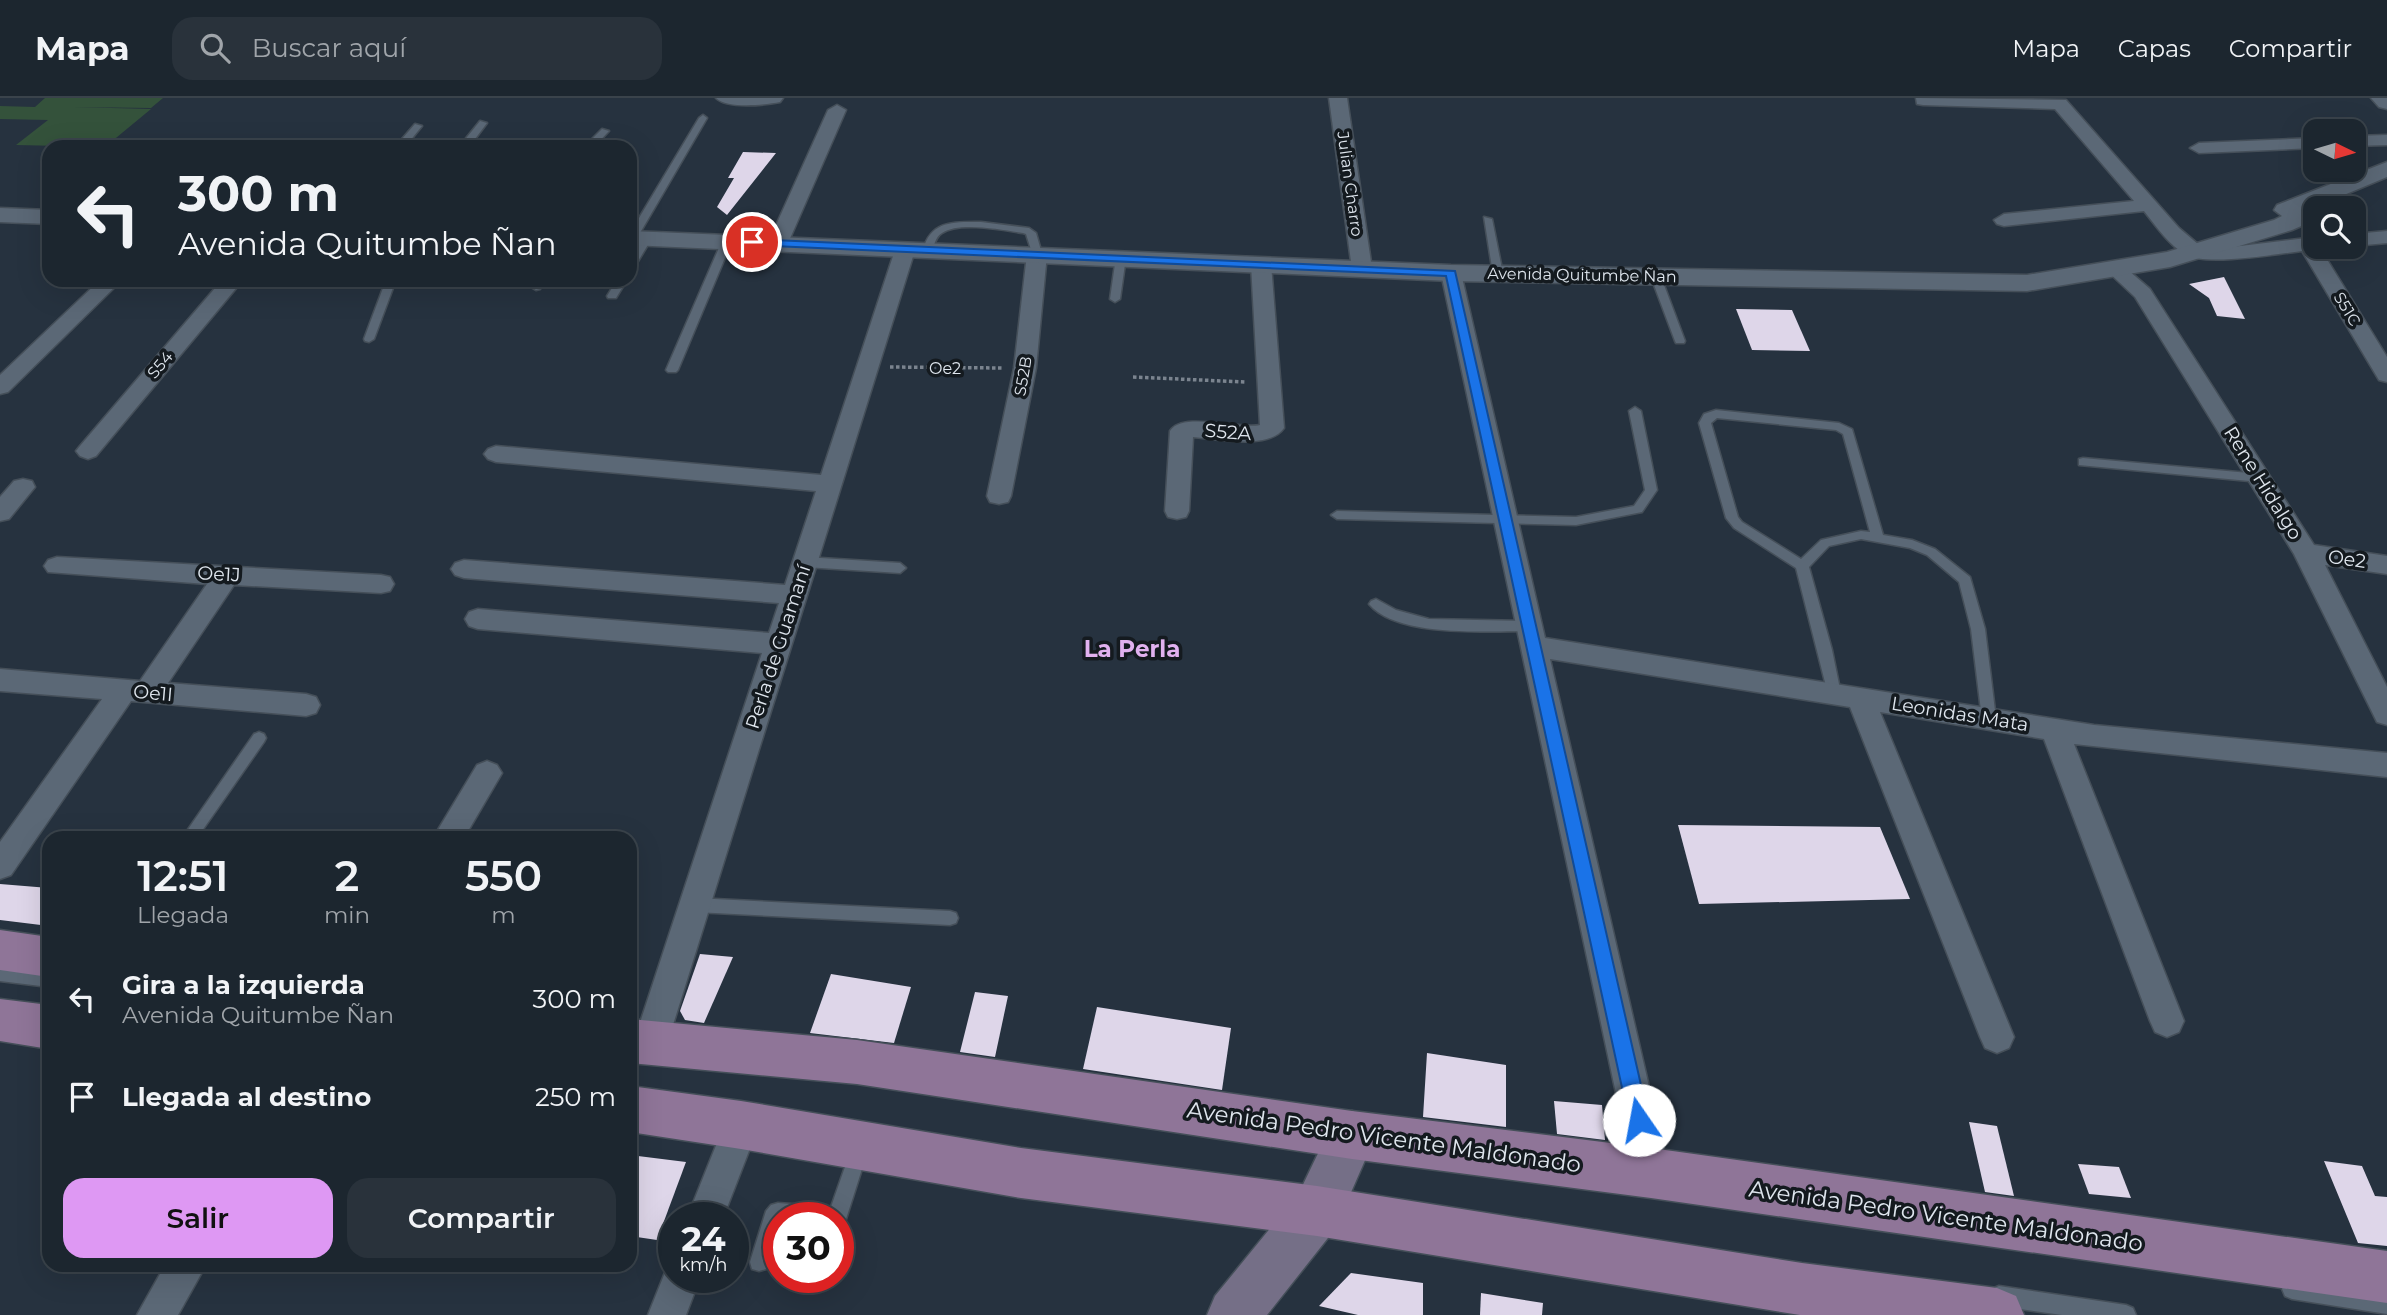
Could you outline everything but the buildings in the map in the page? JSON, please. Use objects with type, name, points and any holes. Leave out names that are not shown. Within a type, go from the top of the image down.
[{"type":"main road","points":[[0,950],[42,956]]},
{"type":"main road","points":[[0,1020],[42,1026]]},
{"type":"main road","name":"Avenida Pedro Vicente Maldonado","points":[[637,1047],[857,1062],[1348,1141],[2387,1277]]},
{"type":"main road","points":[[637,1110],[741,1125],[1021,1174],[1321,1204],[1802,1289],[1967,1308]]},
{"type":"main road","points":[[1234,1315],[1321,1204],[1348,1141]]},
{"type":"street","points":[[725,98],[774,98]]},
{"type":"street","name":"Julian Charro","points":[[1338,98],[1362,269]]},
{"type":"street","points":[[2382,98],[2387,102]]},
{"type":"street","points":[[1923,100],[2060,104],[2189,247],[2232,253],[2303,245]]},
{"type":"street","points":[[778,243],[837,110]]},
{"type":"street","points":[[2366,141],[2387,140]]},
{"type":"street","points":[[2199,148],[2303,144]]},
{"type":"street","name":"Avenida Quitumbe Ñan","points":[[2189,247],[2387,169]]},
{"type":"street","points":[[2351,196],[2387,181]]},
{"type":"street","points":[[2004,220],[2149,205]]},
{"type":"street","points":[[0,215],[42,217]]},
{"type":"street","name":"Avenida Quitumbe Ñan","points":[[637,238],[1451,273],[2027,284],[2114,268],[2283,225],[2303,216]]},
{"type":"street","points":[[2366,239],[2387,237]]},
{"type":"street","name":"Perla de Guamaní","points":[[637,1047],[695,905],[866,367],[916,250]]},
{"type":"street","name":"S52B","points":[[999,496],[1025,368],[1037,254]]},
{"type":"street","name":"S51C","points":[[2320,259],[2387,375]]},
{"type":"street","name":"S52A","points":[[1177,511],[1182,431],[1268,433],[1272,428],[1261,264]]},
{"type":"street","name":"Rene Hidalgo","points":[[2114,268],[2143,293],[2306,553],[2387,714]]},
{"type":"street","points":[[1451,273],[1533,636],[1634,1180]]},
{"type":"street","points":[[0,387],[105,287]]},
{"type":"street","name":"S54","points":[[88,451],[227,287]]},
{"type":"street","points":[[496,454],[831,484]]},
{"type":"street","points":[[0,513],[23,487]]},
{"type":"street","name":"Oe2","points":[[2306,553],[2387,565]]},
{"type":"street","name":"Oe1J","points":[[57,566],[381,584]]},
{"type":"street","points":[[464,569],[795,595]]},
{"type":"street","points":[[0,866],[227,575]]},
{"type":"street","points":[[478,620],[779,644]]},
{"type":"street","name":"Leonidas Mata","points":[[1533,636],[1847,696],[2054,729],[2387,765]]},
{"type":"street","name":"Oe1I","points":[[0,680],[306,705]]},
{"type":"street","points":[[1847,696],[1997,1037]]},
{"type":"street","points":[[2054,729],[2167,1021]]},
{"type":"street","points":[[452,831],[487,773]]},
{"type":"street","points":[[711,1202],[741,1125]]},
{"type":"street","points":[[156,1315],[183,1272]]},
{"type":"street","points":[[667,1315],[675,1293]]},
{"type":"lane","points":[[637,236],[703,118]]},
{"type":"lane","points":[[470,140],[483,123]]},
{"type":"lane","points":[[406,140],[418,126]]},
{"type":"lane","points":[[596,140],[605,131]]},
{"type":"lane","points":[[1487,219],[1499,274]]},
{"type":"lane","points":[[672,370],[727,241]]},
{"type":"lane","points":[[1115,299],[1121,257]]},
{"type":"lane","points":[[1656,277],[1680,341]]},
{"type":"lane","points":[[369,339],[388,287]]},
{"type":"lane","points":[[612,296],[618,287]]},
{"type":"lane","points":[[1337,515],[1576,521],[1638,509],[1651,491],[1635,411]]},
{"type":"lane","points":[[1847,696],[1825,650],[1802,566],[1732,519],[1705,423],[1708,417],[1716,414],[1839,427],[1848,432],[1878,538]]},
{"type":"lane","points":[[2083,462],[2260,478]]},
{"type":"lane","points":[[1802,566],[1825,543],[1861,535],[1912,544],[1930,552],[1965,580],[1978,629],[1989,719]]},
{"type":"lane","points":[[805,562],[900,568]]},
{"type":"lane","points":[[1376,604],[1389,615],[1436,624],[1533,636]]},
{"type":"lane","points":[[194,831],[259,738]]},
{"type":"lane","points":[[695,905],[950,918]]},
{"type":"lane","points":[[0,974],[42,979]]},
{"type":"lane","points":[[0,1003],[42,1009]]},
{"type":"lane","points":[[637,1047],[754,1071]]},
{"type":"lane","points":[[637,1097],[971,1146]]},
{"type":"lane","points":[[1042,1108],[1348,1141]]},
{"type":"lane","points":[[759,1262],[773,1218],[778,1212],[834,1216],[839,1212],[860,1146]]},
{"type":"lane","points":[[1107,1166],[1321,1204],[1612,1240]]},
{"type":"lane","points":[[2271,1286],[2387,1304]]},
{"type":"lane","points":[[1967,1308],[2126,1315]]},
{"type":"path","name":"Oe2","points":[[866,367],[1025,368]]},
{"type":"path","points":[[1133,377],[1270,383]]},
{"type":"green space","points":[[45,98],[163,98],[151,108],[73,107],[151,109],[113,140],[42,140],[42,146],[16,145],[48,120],[0,119],[0,106],[35,107]]},
{"type":"district","name":"La Perla","points":[[1132,649]]},
{"type":"route","points":[[752,242],[1451,273],[1639,1120]]}]
